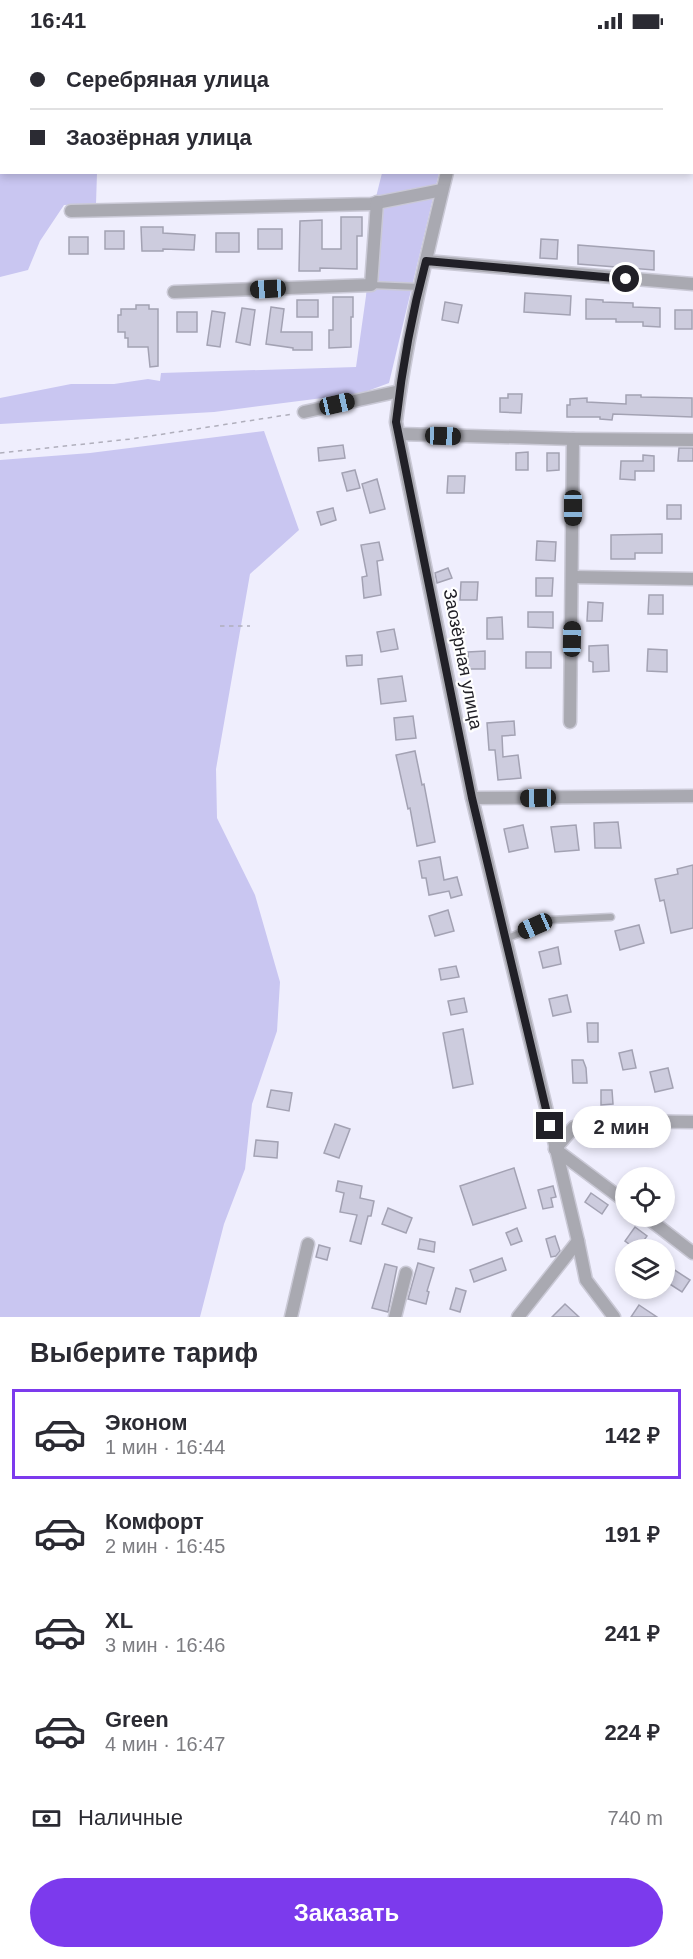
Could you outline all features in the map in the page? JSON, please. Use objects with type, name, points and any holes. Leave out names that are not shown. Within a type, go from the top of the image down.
[{"type":"street","name":"Заозёрная улица","points":[[446,174],[419,287],[396,422],[472,798],[586,1280],[614,1317]]},
{"type":"street","points":[[71,211],[264,208],[377,202],[442,190]]},
{"type":"street","points":[[174,292],[371,285],[377,202]]},
{"type":"street","points":[[426,261],[693,284]]},
{"type":"street","points":[[304,412],[400,391]]},
{"type":"street","points":[[400,434],[693,440]]},
{"type":"street","points":[[570,722],[573,439]]},
{"type":"street","points":[[573,577],[693,579]]},
{"type":"street","points":[[472,798],[693,796]]},
{"type":"street","points":[[615,1194],[555,1149],[574,1127],[618,1121],[693,1122]]},
{"type":"street","points":[[659,1227],[693,1253]]},
{"type":"street","points":[[518,1317],[578,1241]]},
{"type":"street","points":[[291,1317],[308,1244]]},
{"type":"street","points":[[394,1317],[406,1273]]},
{"type":"lane","points":[[371,285],[419,287]]},
{"type":"lane","points":[[506,940],[550,920],[611,917]]},
{"type":"path","points":[[0,453],[131,439],[304,412]]},
{"type":"path","points":[[220,626],[250,626]]},
{"type":"shaded area","points":[[0,174],[97,174],[96,204],[64,205],[40,241],[28,270],[0,277]]},
{"type":"shaded area","points":[[382,174],[439,174],[389,383],[362,393],[214,412],[0,424],[0,398],[71,384],[114,384],[148,379],[160,381],[161,373],[356,367],[366,296],[374,205]]},
{"type":"shaded area","points":[[264,431],[299,530],[250,574],[216,769],[217,818],[255,895],[280,982],[277,1031],[252,1104],[245,1169],[224,1224],[200,1317],[0,1317],[0,460],[90,453]]},
{"type":"building","points":[[341,217],[362,217],[362,236],[357,236],[357,269],[320,268],[320,271],[299,271],[300,221],[322,220],[322,249],[341,249]]},
{"type":"building","points":[[141,227],[163,227],[163,233],[195,235],[194,250],[142,251]]},
{"type":"building","points":[[258,229],[282,229],[282,249],[258,249]]},
{"type":"building","points":[[105,231],[124,231],[124,249],[105,249]]},
{"type":"building","points":[[216,233],[239,233],[239,252],[216,252]]},
{"type":"building","points":[[69,237],[88,237],[88,254],[69,254]]},
{"type":"building","points":[[541,239],[558,240],[557,259],[540,258]]},
{"type":"building","points":[[578,245],[654,251],[654,270],[578,264]]},
{"type":"building","points":[[525,293],[571,296],[570,315],[524,312]]},
{"type":"building","points":[[333,297],[353,297],[351,347],[329,348],[329,330],[333,330]]},
{"type":"building","points":[[586,299],[633,303],[633,307],[660,308],[660,327],[643,326],[643,322],[616,322],[616,319],[586,319]]},
{"type":"building","points":[[297,300],[318,300],[318,317],[297,317]]},
{"type":"building","points":[[445,302],[462,305],[458,323],[442,320]]},
{"type":"building","points":[[136,305],[149,305],[149,309],[158,309],[158,366],[150,367],[148,347],[128,347],[125,332],[118,332],[118,315],[121,315],[121,309],[136,309]]},
{"type":"building","points":[[271,307],[284,309],[281,332],[312,332],[312,350],[293,350],[293,348],[266,344]]},
{"type":"building","points":[[242,308],[255,310],[250,345],[236,342]]},
{"type":"building","points":[[675,310],[692,310],[692,329],[675,329]]},
{"type":"building","points":[[212,311],[225,313],[220,347],[207,345]]},
{"type":"building","points":[[177,312],[197,312],[197,332],[177,332]]},
{"type":"building","points":[[508,394],[522,394],[521,413],[500,412],[500,398],[508,398]]},
{"type":"building","points":[[626,395],[692,398],[692,417],[613,414],[612,420],[600,419],[600,417],[567,417],[567,405],[570,405],[570,399],[587,398],[587,402],[626,404]]},
{"type":"building","points":[[343,445],[345,458],[319,461],[318,448]]},
{"type":"building","points":[[679,448],[693,448],[693,461],[678,461]]},
{"type":"building","points":[[528,452],[528,470],[516,470],[516,453]]},
{"type":"building","points":[[547,453],[559,453],[559,470],[547,471]]},
{"type":"building","points":[[643,455],[654,456],[654,471],[635,471],[635,480],[620,479],[621,461],[643,461]]},
{"type":"building","points":[[355,470],[360,488],[347,491],[342,473]]},
{"type":"building","points":[[448,476],[465,476],[464,493],[447,493]]},
{"type":"building","points":[[377,479],[385,509],[370,513],[362,484]]},
{"type":"building","points":[[667,505],[681,505],[681,519],[667,519]]},
{"type":"building","points":[[333,508],[336,520],[321,525],[317,512]]},
{"type":"building","points":[[662,534],[662,553],[635,553],[635,559],[611,559],[611,535]]},
{"type":"building","points":[[537,541],[556,542],[555,561],[536,560]]},
{"type":"building","points":[[379,542],[383,560],[377,561],[381,595],[364,598],[362,577],[367,576],[361,545]]},
{"type":"building","points":[[448,568],[452,578],[437,583],[435,573]]},
{"type":"building","points":[[536,578],[553,578],[552,596],[536,596]]},
{"type":"building","points":[[461,582],[478,582],[477,600],[460,600]]},
{"type":"building","points":[[649,595],[663,595],[663,614],[648,614]]},
{"type":"building","points":[[588,602],[603,603],[602,621],[587,621]]},
{"type":"building","points":[[528,612],[553,612],[553,628],[528,627]]},
{"type":"building","points":[[502,617],[503,639],[487,639],[487,618]]},
{"type":"building","points":[[394,629],[398,649],[381,652],[377,632]]},
{"type":"building","points":[[608,645],[609,671],[593,672],[593,662],[589,661],[589,646]]},
{"type":"building","points":[[648,649],[667,650],[667,672],[647,671]]},
{"type":"building","points":[[485,651],[485,669],[468,669],[468,652]]},
{"type":"building","points":[[526,652],[551,652],[551,668],[526,668]]},
{"type":"building","points":[[362,655],[362,665],[347,666],[346,656]]},
{"type":"building","points":[[402,676],[406,701],[381,704],[378,679]]},
{"type":"building","points":[[413,716],[416,738],[396,740],[394,718]]},
{"type":"building","points":[[514,721],[515,735],[502,736],[503,757],[518,755],[521,778],[498,780],[495,750],[489,750],[487,723]]},
{"type":"building","points":[[415,751],[435,842],[417,846],[396,755]]},
{"type":"building","points":[[618,822],[621,848],[595,848],[594,823]]},
{"type":"building","points":[[523,825],[528,848],[509,852],[504,829]]},
{"type":"building","points":[[576,825],[579,850],[555,852],[551,827]]},
{"type":"building","points":[[440,857],[444,880],[457,877],[462,895],[451,898],[449,891],[429,895],[426,878],[422,878],[419,861]]},
{"type":"building","points":[[693,865],[693,928],[671,933],[664,900],[660,901],[655,879],[678,874],[677,869]]},
{"type":"building","points":[[448,910],[454,931],[435,936],[429,916]]},
{"type":"building","points":[[639,925],[644,943],[620,950],[615,931]]},
{"type":"building","points":[[558,947],[561,964],[543,968],[539,952]]},
{"type":"building","points":[[456,966],[459,977],[441,980],[439,969]]},
{"type":"building","points":[[567,995],[571,1012],[553,1016],[549,999]]},
{"type":"building","points":[[464,998],[467,1012],[451,1015],[448,1001]]},
{"type":"building","points":[[587,1023],[598,1023],[598,1042],[588,1042]]},
{"type":"building","points":[[463,1029],[473,1084],[453,1088],[443,1033]]},
{"type":"building","points":[[632,1050],[636,1068],[623,1070],[619,1053]]},
{"type":"building","points":[[572,1060],[583,1060],[587,1083],[573,1083]]},
{"type":"building","points":[[668,1068],[673,1088],[655,1092],[650,1072]]},
{"type":"building","points":[[271,1090],[292,1093],[289,1111],[267,1107]]},
{"type":"building","points":[[601,1090],[612,1090],[613,1104],[601,1105]]},
{"type":"building","points":[[335,1124],[350,1129],[339,1158],[324,1153]]},
{"type":"building","points":[[256,1140],[278,1142],[277,1158],[254,1156]]},
{"type":"building","points":[[514,1168],[526,1208],[473,1225],[460,1186]]},
{"type":"building","points":[[338,1181],[362,1186],[360,1198],[374,1201],[361,1244],[350,1241],[357,1215],[340,1212],[344,1193],[336,1191]]},
{"type":"building","points":[[553,1186],[556,1197],[551,1198],[553,1207],[543,1209],[538,1190]]},
{"type":"building","points":[[591,1193],[608,1205],[602,1214],[585,1202]]},
{"type":"building","points":[[388,1208],[412,1218],[406,1233],[382,1224]]},
{"type":"building","points":[[635,1227],[647,1236],[645,1239],[626,1239]]},
{"type":"building","points":[[517,1228],[522,1241],[511,1245],[506,1233]]},
{"type":"building","points":[[555,1236],[560,1251],[556,1256],[551,1257],[546,1239]]},
{"type":"building","points":[[420,1239],[435,1242],[434,1252],[418,1249]]},
{"type":"building","points":[[319,1245],[330,1248],[327,1260],[316,1257]]},
{"type":"building","points":[[502,1258],[506,1270],[474,1282],[470,1270]]},
{"type":"building","points":[[418,1263],[434,1268],[427,1291],[429,1292],[426,1304],[408,1299]]},
{"type":"building","points":[[385,1264],[397,1267],[388,1312],[372,1308]]},
{"type":"building","points":[[675,1270],[690,1280],[682,1292],[675,1287]]},
{"type":"building","points":[[456,1288],[466,1291],[460,1312],[450,1309]]},
{"type":"building","points":[[565,1304],[579,1317],[552,1317]]},
{"type":"building","points":[[639,1305],[657,1317],[631,1317]]},
{"type":"route","points":[[550,1126],[472,798],[396,422],[419,287],[426,261],[626,279]]}]
